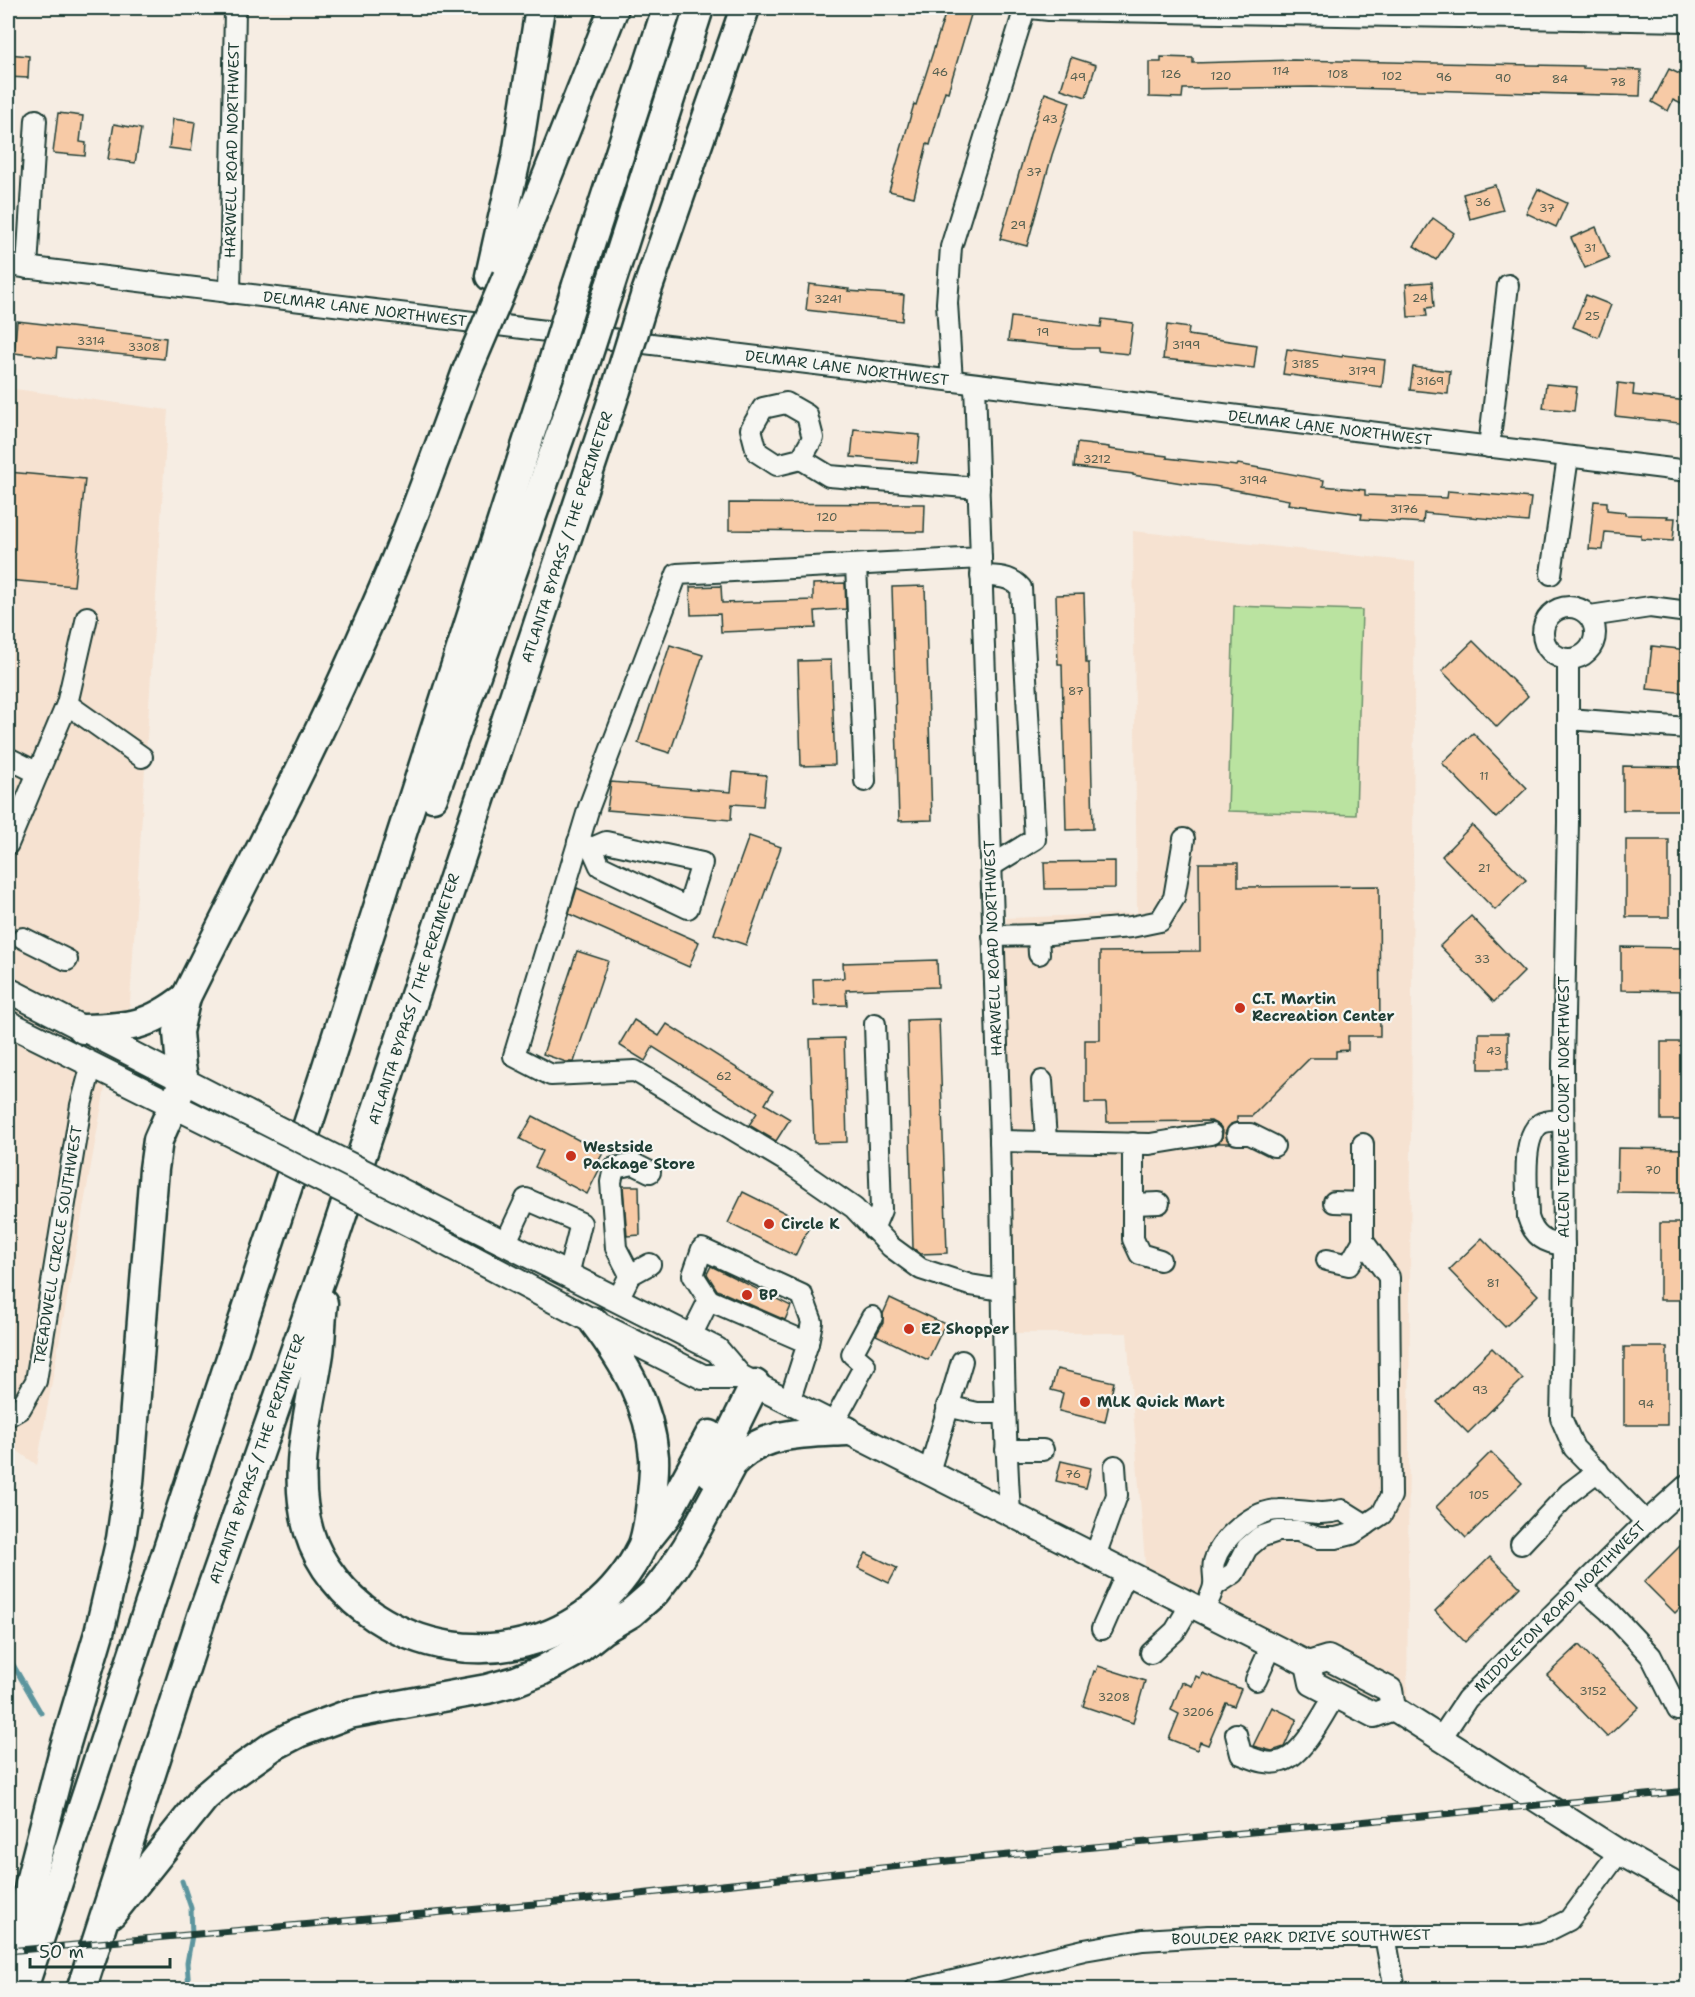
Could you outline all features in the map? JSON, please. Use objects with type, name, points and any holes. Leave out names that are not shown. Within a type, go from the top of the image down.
[{"type":"highway","points":[[499,277],[540,8]]},
{"type":"highway","points":[[8,1989],[32,1874],[64,1750],[99,1633],[121,1539],[129,1482],[154,1169],[158,1140],[179,1093],[178,1032],[186,997],[322,724],[364,634],[416,511],[499,277],[614,8]]},
{"type":"highway","points":[[23,1989],[323,1079],[667,8]]},
{"type":"highway","points":[[323,1079],[409,865],[495,624],[579,382],[699,8]]},
{"type":"highway","name":"ATLANTA BYPASS / THE PERIMETER","points":[[81,1989],[202,1616],[326,1263],[616,390],[646,293],[745,8]]},
{"type":"highway","points":[[83,1029],[126,1027],[149,1021],[165,1013],[186,997]]},
{"type":"highway","points":[[326,1263],[319,1352],[300,1468],[309,1532],[314,1546],[330,1573],[348,1596],[389,1626],[417,1639],[444,1646],[474,1649],[503,1648],[531,1642],[579,1619],[602,1600],[619,1581],[643,1544],[666,1516],[748,1381]]},
{"type":"highway","points":[[594,1322],[618,1354],[631,1377],[642,1401],[649,1428],[654,1457],[654,1484],[643,1544]]},
{"type":"highway","points":[[602,1630],[670,1545],[712,1471],[748,1381]]},
{"type":"highway","points":[[102,1926],[205,1797],[273,1746],[298,1733],[349,1714],[487,1689],[516,1681],[541,1671],[572,1654],[602,1630],[631,1613],[655,1592],[687,1547],[732,1464],[742,1454],[757,1445],[793,1434],[840,1427]]},
{"type":"main road","points":[[8,990],[83,1029],[179,1093],[239,1138],[703,1377],[748,1381]]},
{"type":"main road","points":[[8,1023],[92,1064],[247,1113],[691,1336],[717,1350],[748,1381],[1308,1664],[1328,1658],[1356,1672],[1390,1690],[1393,1708],[1519,1790],[1619,1852],[1688,1891]]},
{"type":"main road","points":[[1308,1664],[1312,1683],[1335,1695],[1374,1715],[1393,1708]]},
{"type":"street","name":"HARWELL ROAD NORTHWEST","points":[[230,293],[235,8]]},
{"type":"street","points":[[952,381],[947,303],[951,247],[1025,8]]},
{"type":"street","points":[[1030,8],[1688,21]]},
{"type":"street","points":[[17,267],[36,120]]},
{"type":"street","name":"DELMAR LANE NORTHWEST","points":[[17,267],[1688,471]]},
{"type":"street","points":[[1490,447],[1508,285]]},
{"type":"street","name":"HARWELL ROAD NORTHWEST","points":[[975,384],[1000,1141],[1001,1290],[1010,1513]]},
{"type":"street","points":[[1551,574],[1568,457]]},
{"type":"street","points":[[801,459],[829,476],[978,488]]},
{"type":"street","points":[[856,565],[865,781]]},
{"type":"street","points":[[991,866],[1035,839],[1021,588],[1008,579],[981,567],[856,565],[677,574],[589,807],[585,845],[514,1056],[551,1075],[636,1071],[789,1163],[854,1208],[891,1247],[921,1269],[970,1285],[1001,1290]]},
{"type":"street","points":[[1566,606],[1583,610],[1590,616],[1594,625],[1594,641],[1585,655],[1568,660],[1552,654],[1543,640],[1544,623],[1549,615],[1566,606]]},
{"type":"street","points":[[1590,616],[1650,607],[1688,612]]},
{"type":"street","points":[[8,844],[67,704],[87,617]]},
{"type":"street","name":"ALLEN TEMPLE COURT NORTHWEST","points":[[1568,660],[1561,1418],[1574,1448],[1646,1522]]},
{"type":"street","points":[[67,704],[142,757]]},
{"type":"street","points":[[1568,719],[1688,728]]},
{"type":"street","points":[[8,758],[38,773]]},
{"type":"street","points":[[993,936],[1039,944],[1160,921],[1174,898],[1184,839]]},
{"type":"street","points":[[606,842],[702,863],[688,908],[600,866],[585,845],[606,842]]},
{"type":"street","points":[[23,938],[67,960]]},
{"type":"street","points":[[873,1228],[881,1210],[875,1024]]},
{"type":"street","name":"TREADWELL CIRCLE SOUTHWEST","points":[[8,1416],[20,1409],[36,1381],[81,1105],[92,1064]]},
{"type":"street","points":[[1042,1081],[1046,1140]]},
{"type":"street","points":[[1563,1120],[1546,1121],[1538,1125],[1527,1147],[1528,1217],[1531,1228],[1542,1241],[1564,1245]]},
{"type":"street","points":[[1000,1141],[1046,1140],[1150,1144],[1211,1134]]},
{"type":"street","points":[[1237,1134],[1250,1134],[1274,1146]]},
{"type":"street","points":[[1133,1143],[1133,1239],[1140,1254],[1160,1260]]},
{"type":"street","points":[[1327,1260],[1346,1274],[1363,1241],[1363,1144]]},
{"type":"street","points":[[630,1275],[616,1248],[611,1182],[614,1168],[634,1164],[650,1173]]},
{"type":"street","points":[[505,1244],[526,1198],[581,1223],[568,1275]]},
{"type":"street","points":[[1334,1202],[1363,1203]]},
{"type":"street","points":[[1133,1204],[1159,1203]]},
{"type":"street","points":[[1151,1653],[1175,1632],[1214,1586],[1234,1573],[1247,1548],[1260,1537],[1278,1531],[1298,1531],[1319,1538],[1336,1538],[1352,1534],[1382,1514],[1391,1496],[1389,1277],[1363,1241]]},
{"type":"street","points":[[789,1402],[808,1342],[812,1322],[802,1295],[702,1249],[693,1275],[710,1300],[808,1342]]},
{"type":"street","points":[[618,1299],[630,1275],[650,1264]]},
{"type":"street","points":[[691,1336],[710,1300]]},
{"type":"street","points":[[840,1427],[866,1365],[852,1354],[872,1317]]},
{"type":"street","points":[[929,1472],[962,1361]]},
{"type":"street","points":[[947,1406],[977,1413],[1005,1413]]},
{"type":"street","points":[[1006,1450],[1043,1450]]},
{"type":"street","points":[[1095,1556],[1117,1495],[1115,1466]]},
{"type":"street","points":[[1521,1544],[1569,1493],[1598,1471]]},
{"type":"street","name":"MIDDLETON ROAD NORTHWEST","points":[[1441,1738],[1467,1699],[1646,1522],[1688,1484]]},
{"type":"street","points":[[1214,1586],[1213,1564],[1219,1551],[1239,1527],[1261,1512],[1278,1509],[1326,1515],[1343,1502],[1365,1525]]},
{"type":"street","points":[[1102,1629],[1127,1572]]},
{"type":"street","points":[[1581,1587],[1609,1611],[1651,1656],[1678,1710]]},
{"type":"street","points":[[1256,1680],[1272,1645]]},
{"type":"street","points":[[1236,1734],[1240,1754],[1264,1762],[1283,1761],[1305,1744],[1335,1695]]},
{"type":"street","name":"BOULDER PARK DRIVE SOUTHWEST","points":[[915,1989],[944,1986],[1084,1950],[1143,1940],[1209,1936],[1522,1936],[1545,1932],[1569,1920],[1619,1852]]},
{"type":"street","points":[[1385,1936],[1395,1989]]},
{"type":"shaded area","points":[[8,388],[168,410],[128,1033],[106,1082],[37,1465],[8,1444]]},
{"type":"shaded area","points":[[1133,531],[1415,562],[1407,1723],[1147,1588],[1127,1333],[1003,1333],[1006,918],[1137,913]]},
{"type":"green space","points":[[1234,606],[1362,610],[1356,815],[1228,811]]},
{"type":"building","points":[[947,8],[973,8],[948,92],[945,91],[930,145],[927,144],[914,197],[889,191],[914,104],[916,105]]},
{"type":"building","points":[[8,54],[29,56],[28,78],[8,77]]},
{"type":"building","points":[[1071,57],[1096,65],[1086,97],[1061,89]]},
{"type":"building","points":[[1161,57],[1193,58],[1193,63],[1293,60],[1583,66],[1583,68],[1641,70],[1640,96],[1312,87],[1183,89],[1182,98],[1149,97],[1149,62],[1161,62]]},
{"type":"building","points":[[1669,69],[1688,78],[1688,107],[1673,100],[1668,111],[1652,102]]},
{"type":"building","points":[[1045,93],[1070,102],[1052,155],[1027,246],[1000,239],[1030,135]]},
{"type":"building","points":[[58,113],[83,116],[80,142],[86,143],[85,156],[53,153]]},
{"type":"building","points":[[173,119],[195,122],[191,151],[169,148]]},
{"type":"building","points":[[114,124],[141,129],[135,163],[108,159]]},
{"type":"building","points":[[1495,185],[1503,210],[1470,219],[1463,194]]},
{"type":"building","points":[[1538,189],[1567,203],[1556,227],[1526,213]]},
{"type":"building","points":[[1433,218],[1454,233],[1436,260],[1414,246]]},
{"type":"building","points":[[1596,227],[1609,258],[1585,268],[1571,238]]},
{"type":"building","points":[[1432,282],[1434,307],[1426,308],[1427,316],[1408,317],[1406,284]]},
{"type":"building","points":[[809,284],[849,289],[848,291],[904,295],[902,321],[806,310]]},
{"type":"building","points":[[1586,295],[1611,305],[1598,337],[1573,327]]},
{"type":"building","points":[[1011,317],[1101,327],[1102,319],[1133,323],[1129,354],[1098,351],[1098,348],[1073,348],[1008,341]]},
{"type":"building","points":[[17,321],[166,338],[164,359],[57,348],[56,358],[14,353]]},
{"type":"building","points":[[1167,325],[1189,328],[1188,335],[1257,345],[1254,368],[1163,359]]},
{"type":"building","points":[[1287,349],[1342,357],[1343,355],[1385,360],[1382,387],[1283,374]]},
{"type":"building","points":[[1413,367],[1450,371],[1448,394],[1410,390]]},
{"type":"building","points":[[1618,383],[1634,385],[1633,395],[1688,401],[1688,424],[1615,416]]},
{"type":"building","points":[[1546,384],[1577,387],[1574,411],[1543,408]]},
{"type":"building","points":[[854,429],[920,435],[917,463],[851,457]]},
{"type":"building","points":[[1077,443],[1167,456],[1167,458],[1237,466],[1238,464],[1324,480],[1323,486],[1365,490],[1365,495],[1447,498],[1448,491],[1531,498],[1528,522],[1424,513],[1423,523],[1361,519],[1362,514],[1288,504],[1289,500],[1214,486],[1074,467]]},
{"type":"building","points":[[8,472],[85,479],[74,586],[8,580]]},
{"type":"building","points":[[1594,501],[1607,502],[1607,510],[1625,512],[1625,515],[1675,518],[1673,541],[1641,539],[1641,535],[1605,532],[1603,550],[1589,549]]},
{"type":"building","points":[[729,503],[925,504],[924,532],[729,530]]},
{"type":"building","points":[[845,583],[846,609],[815,611],[816,628],[721,632],[720,614],[691,615],[690,587],[721,586],[722,603],[813,600],[813,584]]},
{"type":"building","points":[[925,586],[932,820],[899,821],[892,587]]},
{"type":"building","points":[[1084,594],[1086,663],[1089,663],[1093,829],[1066,830],[1062,664],[1058,664],[1056,595]]},
{"type":"building","points":[[1473,641],[1528,696],[1497,727],[1442,671]]},
{"type":"building","points":[[670,645],[703,655],[670,753],[638,743]]},
{"type":"building","points":[[1652,646],[1688,650],[1688,693],[1647,689]]},
{"type":"building","points":[[831,660],[835,765],[801,766],[798,661]]},
{"type":"building","points":[[1473,733],[1527,788],[1496,818],[1442,763]]},
{"type":"building","points":[[1623,766],[1688,767],[1688,810],[1623,810]]},
{"type":"building","points":[[733,772],[766,775],[763,806],[732,804],[731,820],[607,810],[611,782],[731,792]]},
{"type":"building","points":[[1472,825],[1526,880],[1495,910],[1442,856]]},
{"type":"building","points":[[749,836],[781,847],[746,945],[714,934]]},
{"type":"building","points":[[1626,840],[1669,840],[1669,917],[1626,917]]},
{"type":"building","points":[[1115,861],[1115,888],[1045,889],[1044,862]]},
{"type":"building","name":"C.T. Martin Recreation Center","points":[[1199,863],[1238,863],[1238,887],[1379,886],[1380,1036],[1348,1036],[1348,1050],[1336,1051],[1336,1058],[1310,1058],[1252,1116],[1237,1116],[1237,1122],[1231,1124],[1225,1133],[1230,1143],[1218,1143],[1223,1131],[1220,1126],[1211,1121],[1107,1122],[1106,1103],[1085,1103],[1085,1040],[1100,1040],[1100,952],[1200,951]]},
{"type":"building","points":[[577,888],[699,942],[689,967],[569,914]]},
{"type":"building","points":[[1471,916],[1524,972],[1494,1002],[1440,946]]},
{"type":"building","points":[[1621,947],[1688,948],[1688,991],[1621,990]]},
{"type":"building","points":[[577,951],[608,961],[574,1062],[566,1062],[543,1054]]},
{"type":"building","points":[[937,960],[938,987],[846,990],[847,1005],[814,1006],[813,979],[844,978],[843,963]]},
{"type":"building","points":[[939,1019],[947,1253],[921,1254],[913,1248],[907,1020]]},
{"type":"building","points":[[634,1020],[659,1036],[667,1024],[773,1091],[765,1104],[790,1119],[776,1141],[749,1125],[757,1113],[653,1047],[645,1061],[619,1045]]},
{"type":"building","points":[[1479,1033],[1508,1033],[1508,1069],[1479,1069]]},
{"type":"building","points":[[844,1038],[847,1142],[814,1143],[810,1039]]},
{"type":"building","points":[[1661,1042],[1688,1042],[1688,1120],[1661,1120]]},
{"type":"building","name":"Westside Package Store","points":[[533,1116],[603,1153],[598,1162],[602,1164],[587,1194],[535,1167],[543,1151],[520,1139]]},
{"type":"building","points":[[1618,1148],[1688,1149],[1688,1193],[1617,1192]]},
{"type":"building","points":[[623,1186],[639,1186],[640,1235],[627,1236]]},
{"type":"building","name":"Circle K","points":[[743,1192],[810,1225],[795,1256],[728,1223]]},
{"type":"building","points":[[1660,1223],[1688,1223],[1688,1300],[1660,1300]]},
{"type":"building","points":[[1482,1238],[1538,1295],[1505,1327],[1449,1270]]},
{"type":"building","name":"BP","points":[[711,1266],[791,1306],[785,1320],[717,1290],[707,1274]]},
{"type":"building","name":"EZ Shopper","points":[[890,1298],[945,1324],[928,1360],[876,1335],[883,1323],[883,1314]]},
{"type":"building","points":[[1624,1347],[1667,1347],[1667,1425],[1624,1425]]},
{"type":"building","points":[[1492,1348],[1523,1379],[1468,1433],[1437,1402]]},
{"type":"building","name":"MLK Quick Mart","points":[[1057,1369],[1114,1382],[1105,1422],[1059,1411],[1063,1393],[1051,1390]]},
{"type":"building","points":[[1491,1452],[1522,1483],[1466,1538],[1436,1507]]},
{"type":"building","points":[[1061,1461],[1091,1468],[1086,1488],[1056,1481]]},
{"type":"building","points":[[1688,1538],[1688,1600],[1675,1613],[1644,1582]]},
{"type":"building","points":[[866,1553],[897,1568],[889,1583],[858,1568]]},
{"type":"building","points":[[1490,1557],[1520,1587],[1465,1642],[1435,1611]]},
{"type":"building","points":[[1579,1645],[1639,1707],[1607,1737],[1547,1675]]},
{"type":"building","points":[[1098,1666],[1145,1681],[1133,1723],[1083,1706],[1094,1671],[1096,1672]]},
{"type":"building","points":[[1202,1673],[1241,1689],[1234,1706],[1226,1703],[1208,1745],[1200,1742],[1197,1750],[1169,1739],[1179,1714],[1171,1710],[1182,1682],[1192,1686],[1196,1676],[1200,1678]]},
{"type":"building","points":[[1272,1707],[1297,1719],[1284,1747],[1272,1751],[1253,1746]]},
{"type":"waterway","points":[[8,1656],[41,1713]]},
{"type":"waterway","points":[[182,1881],[191,1908],[192,1935],[187,1963],[189,1990]]},
{"type":"railway","points":[[8,1951],[602,1898],[966,1859],[1688,1791]]},
{"type":"place","name":"C.T. Martin Recreation Center","points":[[1240,1008]]},
{"type":"place","name":"Westside Package Store","points":[[571,1156]]},
{"type":"place","name":"Circle K","points":[[769,1224]]},
{"type":"place","name":"BP","points":[[747,1295]]},
{"type":"place","name":"EZ Shopper","points":[[909,1329]]},
{"type":"place","name":"MLK Quick Mart","points":[[1085,1402]]}]
